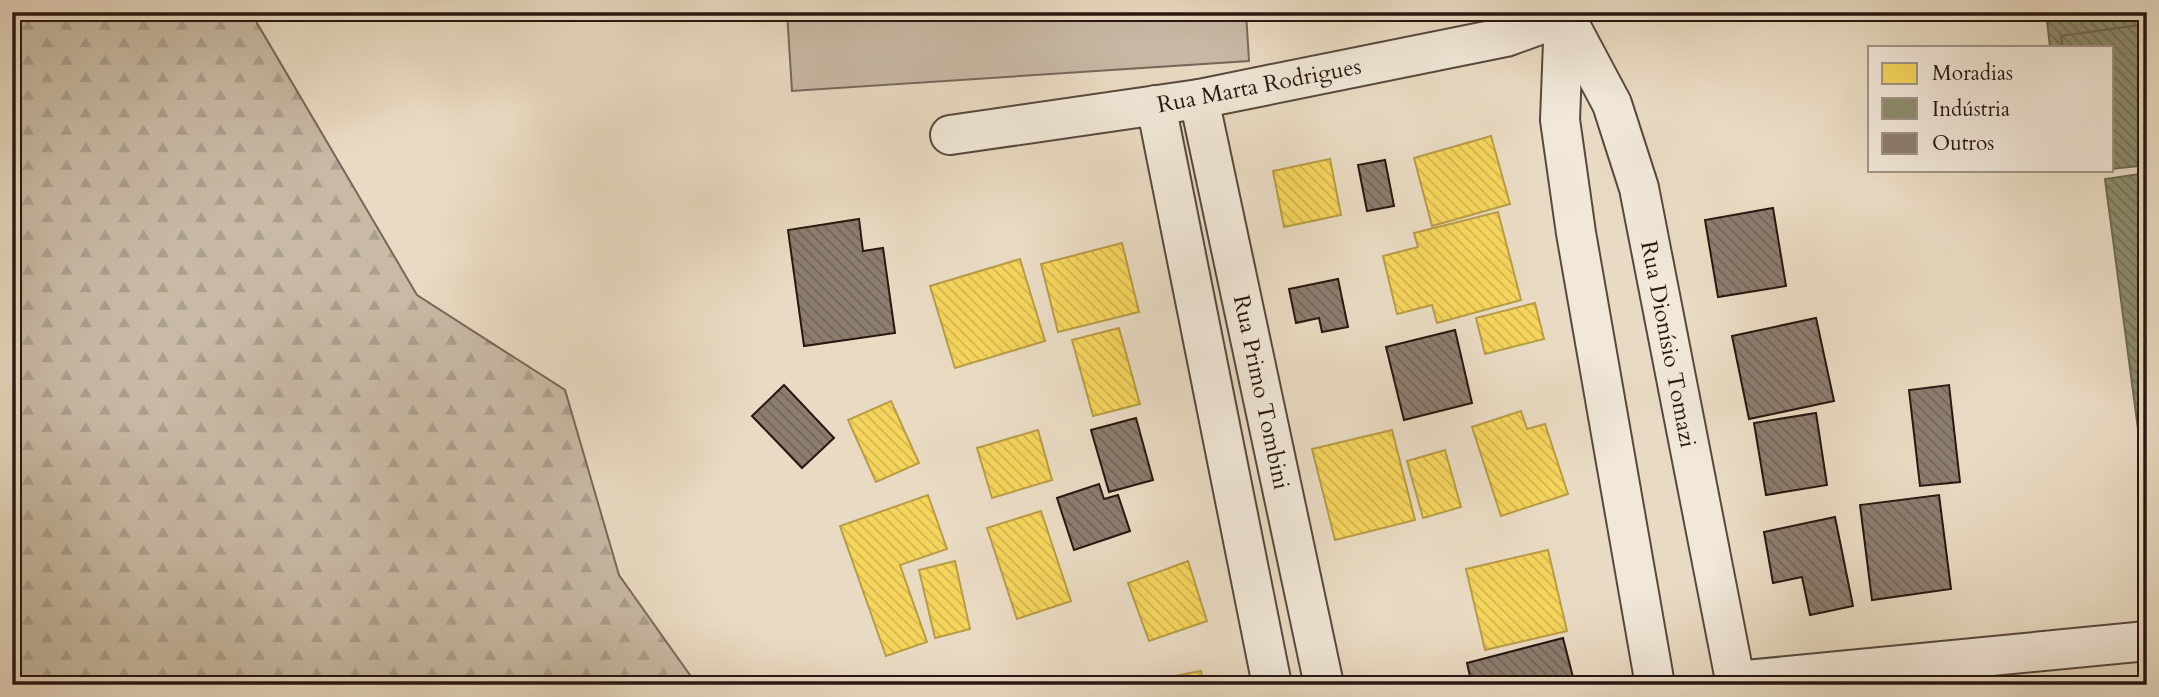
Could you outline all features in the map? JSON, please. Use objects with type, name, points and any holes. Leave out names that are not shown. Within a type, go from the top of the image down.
[{"type":"street","name":"Rua Marta Rodrigues","points":[[950,135],[1199,99],[1506,37],[1563,14]]},
{"type":"street","name":"Rua Dionísio Tomazi","points":[[1563,14],[1612,104],[1639,188],[1736,683]]},
{"type":"street","points":[[1563,14],[1560,120],[1578,247],[1655,685]]},
{"type":"street","name":"Rua Primo Tombini","points":[[1199,99],[1324,685]]},
{"type":"street","name":"Rua Primo Tombini","points":[[1156,105],[1272,685]]},
{"type":"street","points":[[1736,683],[2147,641]]},
{"type":"green space","points":[[12,12],[254,12],[257,23],[417,295],[565,390],[619,575],[697,685],[12,685]]},
{"type":"green space","points":[[787,12],[1246,12],[1249,61],[792,91]]},
{"type":"building: Moradias","points":[[1491,136],[1510,204],[1432,226],[1414,158]]},
{"type":"building: Moradias","points":[[1330,159],[1341,215],[1284,227],[1273,171]]},
{"type":"building: Moradias","points":[[1498,212],[1521,300],[1437,323],[1432,305],[1397,314],[1383,256],[1418,247],[1414,233]]},
{"type":"building: Moradias","points":[[1122,243],[1139,312],[1058,332],[1041,264]]},
{"type":"building: Moradias","points":[[1020,259],[1045,341],[955,368],[930,286]]},
{"type":"building: Moradias","points":[[1535,303],[1544,339],[1485,354],[1476,318]]},
{"type":"building: Moradias","points":[[1119,328],[1140,404],[1093,416],[1072,340]]},
{"type":"building: Moradias","points":[[891,401],[919,463],[876,482],[848,420]]},
{"type":"building: Moradias","points":[[1521,411],[1527,429],[1545,424],[1568,494],[1501,516],[1472,427]]},
{"type":"building: Moradias","points":[[1038,430],[1052,480],[992,498],[977,448]]},
{"type":"building: Moradias","points":[[1392,430],[1415,520],[1335,540],[1312,449]]},
{"type":"building: Moradias","points":[[1445,450],[1461,507],[1423,518],[1407,461]]},
{"type":"building: Moradias","points":[[928,495],[947,549],[900,565],[927,642],[886,656],[840,526]]},
{"type":"building: Moradias","points":[[1041,511],[1071,601],[1017,619],[987,528]]},
{"type":"building: Moradias","points":[[1548,550],[1567,631],[1485,650],[1466,569]]},
{"type":"building: Moradias","points":[[955,561],[970,629],[935,638],[919,570]]},
{"type":"building: Moradias","points":[[1188,561],[1207,621],[1149,641],[1128,583]]},
{"type":"building: Moradias","points":[[1201,671],[1204,685],[1147,685],[1147,681]]},
{"type":"building: Indústria","points":[[2046,12],[2147,12],[2147,24],[2061,36],[2063,46],[2050,46]]},
{"type":"building: Indústria","points":[[2147,24],[2147,165],[2114,169],[2114,46],[2063,46],[2061,36]]},
{"type":"building: Indústria","points":[[2147,173],[2147,443],[2140,444],[2105,179]]},
{"type":"building: Outros","points":[[1385,160],[1394,206],[1367,211],[1358,165]]},
{"type":"building: Outros","points":[[1773,208],[1786,286],[1718,297],[1705,220]]},
{"type":"building: Outros","points":[[859,219],[863,251],[883,248],[895,333],[804,346],[788,230]]},
{"type":"building: Outros","points":[[1338,279],[1348,327],[1322,332],[1319,318],[1296,323],[1289,289]]},
{"type":"building: Outros","points":[[1816,318],[1834,401],[1749,419],[1732,336]]},
{"type":"building: Outros","points":[[1455,330],[1472,403],[1404,420],[1386,347]]},
{"type":"building: Outros","points":[[784,385],[834,438],[802,468],[752,416]]},
{"type":"building: Outros","points":[[1949,385],[1960,482],[1920,486],[1909,390]]},
{"type":"building: Outros","points":[[1816,413],[1827,485],[1766,495],[1754,423]]},
{"type":"building: Outros","points":[[1136,418],[1153,480],[1109,492],[1091,430]]},
{"type":"building: Outros","points":[[1099,484],[1104,499],[1118,495],[1130,531],[1074,550],[1057,498]]},
{"type":"building: Outros","points":[[1939,495],[1951,589],[1872,600],[1860,505]]},
{"type":"building: Outros","points":[[1835,517],[1853,606],[1810,615],[1802,577],[1773,583],[1764,532]]},
{"type":"building: Outros","points":[[1563,638],[1575,685],[1472,685],[1467,663]]}]
